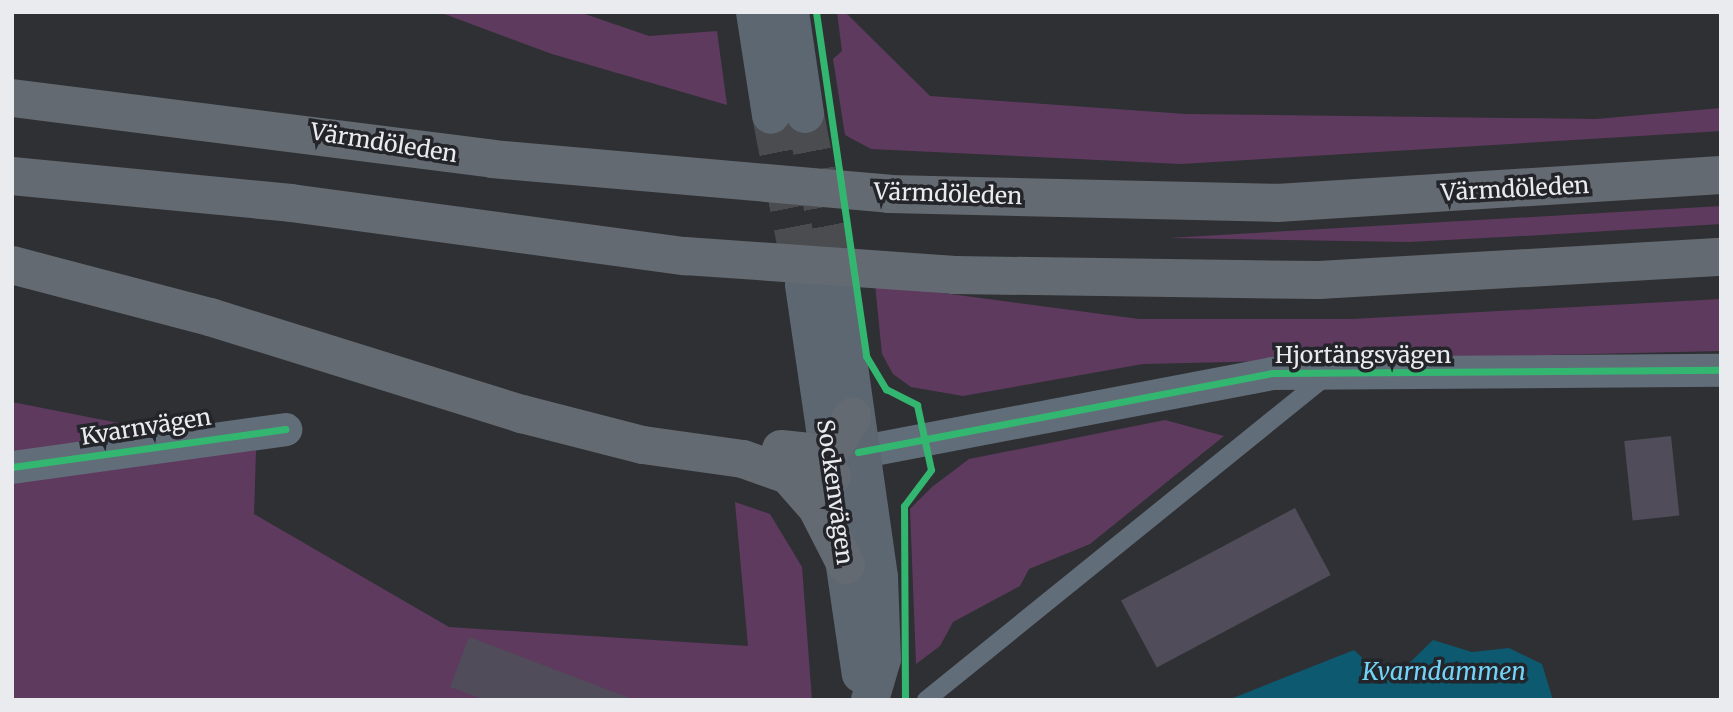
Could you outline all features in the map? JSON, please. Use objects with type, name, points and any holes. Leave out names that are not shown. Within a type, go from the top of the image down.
[{"type":"highway","name":"Värmdöleden","points":[[12,98],[492,159],[889,194],[1277,203],[1540,189],[1721,175]]},
{"type":"highway","points":[[1540,189],[1606,159],[1721,150]]},
{"type":"highway","points":[[12,176],[291,203],[685,256],[954,275],[1319,280],[1721,257]]},
{"type":"highway","points":[[12,265],[210,317],[461,398],[592,429],[643,445],[743,459],[788,475],[817,508],[846,565]]},
{"type":"highway","points":[[592,429],[846,454]]},
{"type":"highway","points":[[788,475],[846,454]]},
{"type":"street","points":[[755,12],[788,114],[790,12]]},
{"type":"street","name":"Sockenvägen","points":[[821,284],[846,454],[879,577],[882,659],[870,700]]},
{"type":"street","name":"Hjortängsvägen","points":[[846,454],[1216,379],[1331,371],[1721,370]]},
{"type":"street","name":"Kvarnvägen","points":[[12,467],[285,429]]},
{"type":"street","name":"Sockenvägen","points":[[846,454],[846,565],[865,700]]},
{"type":"lane","points":[[926,700],[1331,371]]},
{"type":"shaded area","points":[[439,12],[579,12],[649,36],[717,31],[727,105],[552,54]]},
{"type":"shaded area","points":[[837,12],[845,12],[930,96],[1186,114],[1596,119],[1721,108],[1721,131],[1181,164],[871,149],[845,135],[833,59],[842,51]]},
{"type":"shaded area","points":[[1721,206],[1721,224],[1542,235],[1410,242],[1168,238]]},
{"type":"shaded area","points":[[875,284],[1139,319],[1352,319],[1721,299],[1721,351],[1143,364],[963,396],[911,387],[893,374],[882,354]]},
{"type":"shaded area","points":[[12,402],[256,450],[254,514],[449,627],[748,646],[735,502],[770,514],[802,567],[812,700],[12,700]]},
{"type":"shaded area","points":[[1165,420],[1224,436],[1090,544],[1029,569],[1020,586],[953,622],[940,646],[916,664],[910,509],[932,487],[969,459]]},
{"type":"water","name":"Kvarndammen","points":[[1433,640],[1472,652],[1509,648],[1542,664],[1553,700],[1228,700],[1354,650],[1371,666],[1400,672]]},
{"type":"building","points":[[1671,436],[1679,516],[1633,520],[1624,441]]},
{"type":"building","points":[[1295,508],[1331,575],[1157,668],[1121,600]]},
{"type":"building","points":[[469,637],[627,697],[627,700],[485,700],[450,687]]},
{"type":"tunnel","points":[[805,114],[837,282]]},
{"type":"tunnel","points":[[771,115],[804,285]]},
{"type":"cycle path","points":[[816,12],[866,356],[886,389],[917,405],[931,470],[904,506],[905,700]]},
{"type":"cycle path","points":[[858,452],[1272,373],[1721,370]]},
{"type":"cycle path","points":[[12,467],[285,429]]}]
